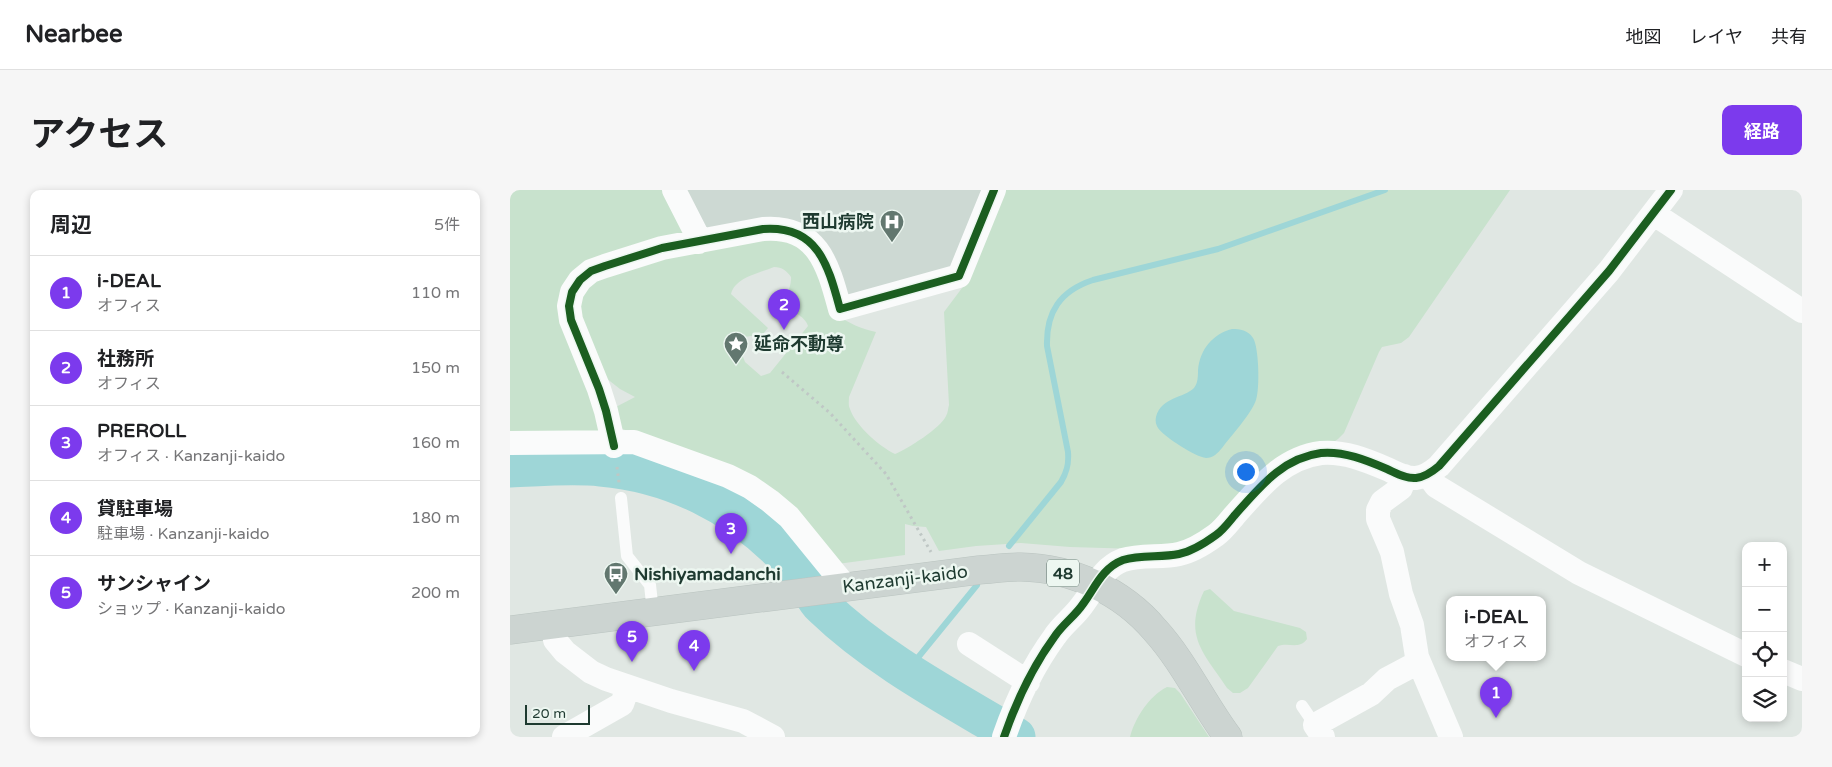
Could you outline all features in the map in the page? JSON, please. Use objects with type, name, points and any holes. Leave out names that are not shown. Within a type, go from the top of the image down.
[{"type":"main road","name":"Kanzanji-kaido","points":[[510,630],[979,570],[1020,567],[1042,569],[1064,573],[1095,584],[1140,614],[1156,630],[1228,737]]},
{"type":"street","points":[[674,190],[699,242]]},
{"type":"street","points":[[614,444],[599,388],[571,320],[569,306],[572,292],[580,280],[591,271],[662,248],[764,229],[780,228],[796,232],[809,240],[820,253],[840,309],[959,276],[994,190]]},
{"type":"street","points":[[1007,728],[1028,682],[1048,646],[1056,634],[1082,605],[1106,570],[1122,561],[1139,557],[1180,554],[1200,546],[1218,534],[1260,486],[1278,470],[1299,458],[1322,453],[1345,454],[1404,476],[1414,478],[1428,475],[1439,466],[1609,271],[1671,190]]},
{"type":"street","points":[[1654,214],[1802,311]]},
{"type":"street","points":[[510,443],[614,444],[634,442],[728,476],[750,487],[789,517],[836,588]]},
{"type":"street","points":[[1428,475],[1436,486],[1579,573],[1742,653]]},
{"type":"street","points":[[1404,476],[1401,488],[1382,502],[1378,510],[1378,519],[1392,552],[1401,594],[1412,625],[1419,662],[1451,737]]},
{"type":"street","points":[[553,625],[555,640],[578,663],[606,679],[671,702],[743,721],[764,735]]},
{"type":"street","points":[[969,644],[1028,682]]},
{"type":"street","points":[[1313,723],[1371,694],[1387,679],[1419,662]]},
{"type":"street","points":[[1787,673],[1802,679]]},
{"type":"street","points":[[564,737],[622,704],[628,687]]},
{"type":"lane","points":[[621,498],[627,556],[650,585],[653,612]]},
{"type":"path","points":[[782,372],[830,413],[886,474],[918,529]]},
{"type":"path","points":[[614,444],[621,498]]},
{"type":"shaded area","name":"西山病院","points":[[683,190],[985,190],[953,269],[844,299],[841,288],[706,234]]},
{"type":"green space","points":[[510,190],[665,190],[689,237],[566,290],[606,437],[510,438]]},
{"type":"green space","points":[[1006,190],[1510,190],[1409,337],[1401,343],[1382,347],[1344,433],[1213,527],[1178,546],[1138,549],[1021,543],[939,551],[926,527],[905,524],[905,555],[837,564],[731,469],[617,427],[612,409],[635,397],[620,389],[606,378],[577,319],[578,295],[607,272],[764,236],[805,245],[837,315],[855,325],[876,332],[849,397],[849,406],[862,428],[875,441],[895,454],[931,432],[947,415],[949,405],[944,312],[965,284]],"holes":[[[774,267],[784,270],[791,277],[788,295],[789,305],[804,319],[808,326],[770,373],[761,376],[745,362],[738,344],[745,337],[763,334],[768,328],[731,294],[737,283]]]},
{"type":"green space","points":[[1210,589],[1234,611],[1300,628],[1306,632],[1307,639],[1297,645],[1278,646],[1248,688],[1240,693],[1233,693],[1227,688],[1210,664],[1199,643],[1196,632],[1195,620],[1198,607],[1204,591]]},
{"type":"green space","points":[[1167,687],[1175,688],[1180,693],[1209,737],[1130,737],[1135,722],[1144,708],[1154,696]]},
{"type":"water","points":[[1232,329],[1241,330],[1251,335],[1255,343],[1258,368],[1256,400],[1241,424],[1222,448],[1209,458],[1201,457],[1161,432],[1157,427],[1156,417],[1163,405],[1194,388],[1201,355],[1213,339]]},
{"type":"waterway","points":[[1009,546],[1061,482],[1067,468],[1068,452],[1047,346],[1047,334],[1052,313],[1064,297],[1072,290],[1093,280],[1218,249],[1385,190]]},
{"type":"waterway","points":[[510,468],[578,466],[627,470],[677,484],[700,494],[745,521],[765,537],[796,567],[820,604],[867,644],[915,677],[1016,737]]},
{"type":"waterway","points":[[907,671],[977,585]]},
{"type":"cycle path","points":[[614,446],[599,389],[571,320],[569,306],[572,292],[580,280],[591,271],[662,248],[763,229],[782,229],[797,234],[818,251],[831,277],[840,309],[959,276],[994,190]]},
{"type":"cycle path","points":[[1004,737],[1014,711],[1039,660],[1058,632],[1080,608],[1104,573],[1116,564],[1123,560],[1137,557],[1179,554],[1199,546],[1221,531],[1272,476],[1294,461],[1307,456],[1321,453],[1338,453],[1371,462],[1409,478],[1425,475],[1439,466],[1609,271],[1671,190]]},
{"type":"place","name":"西山病院","points":[[892,243]]},
{"type":"place","name":"社務所","points":[[784,330]]},
{"type":"place","name":"延命不動尊","points":[[736,365]]},
{"type":"place","name":"PREROLL","points":[[731,554]]},
{"type":"place","name":"Nishiyamadanchi","points":[[616,595]]},
{"type":"place","name":"サンシャイン","points":[[632,662]]},
{"type":"place","name":"貸駐車場","points":[[694,671]]},
{"type":"place","name":"i-DEAL","points":[[1496,718]]}]
